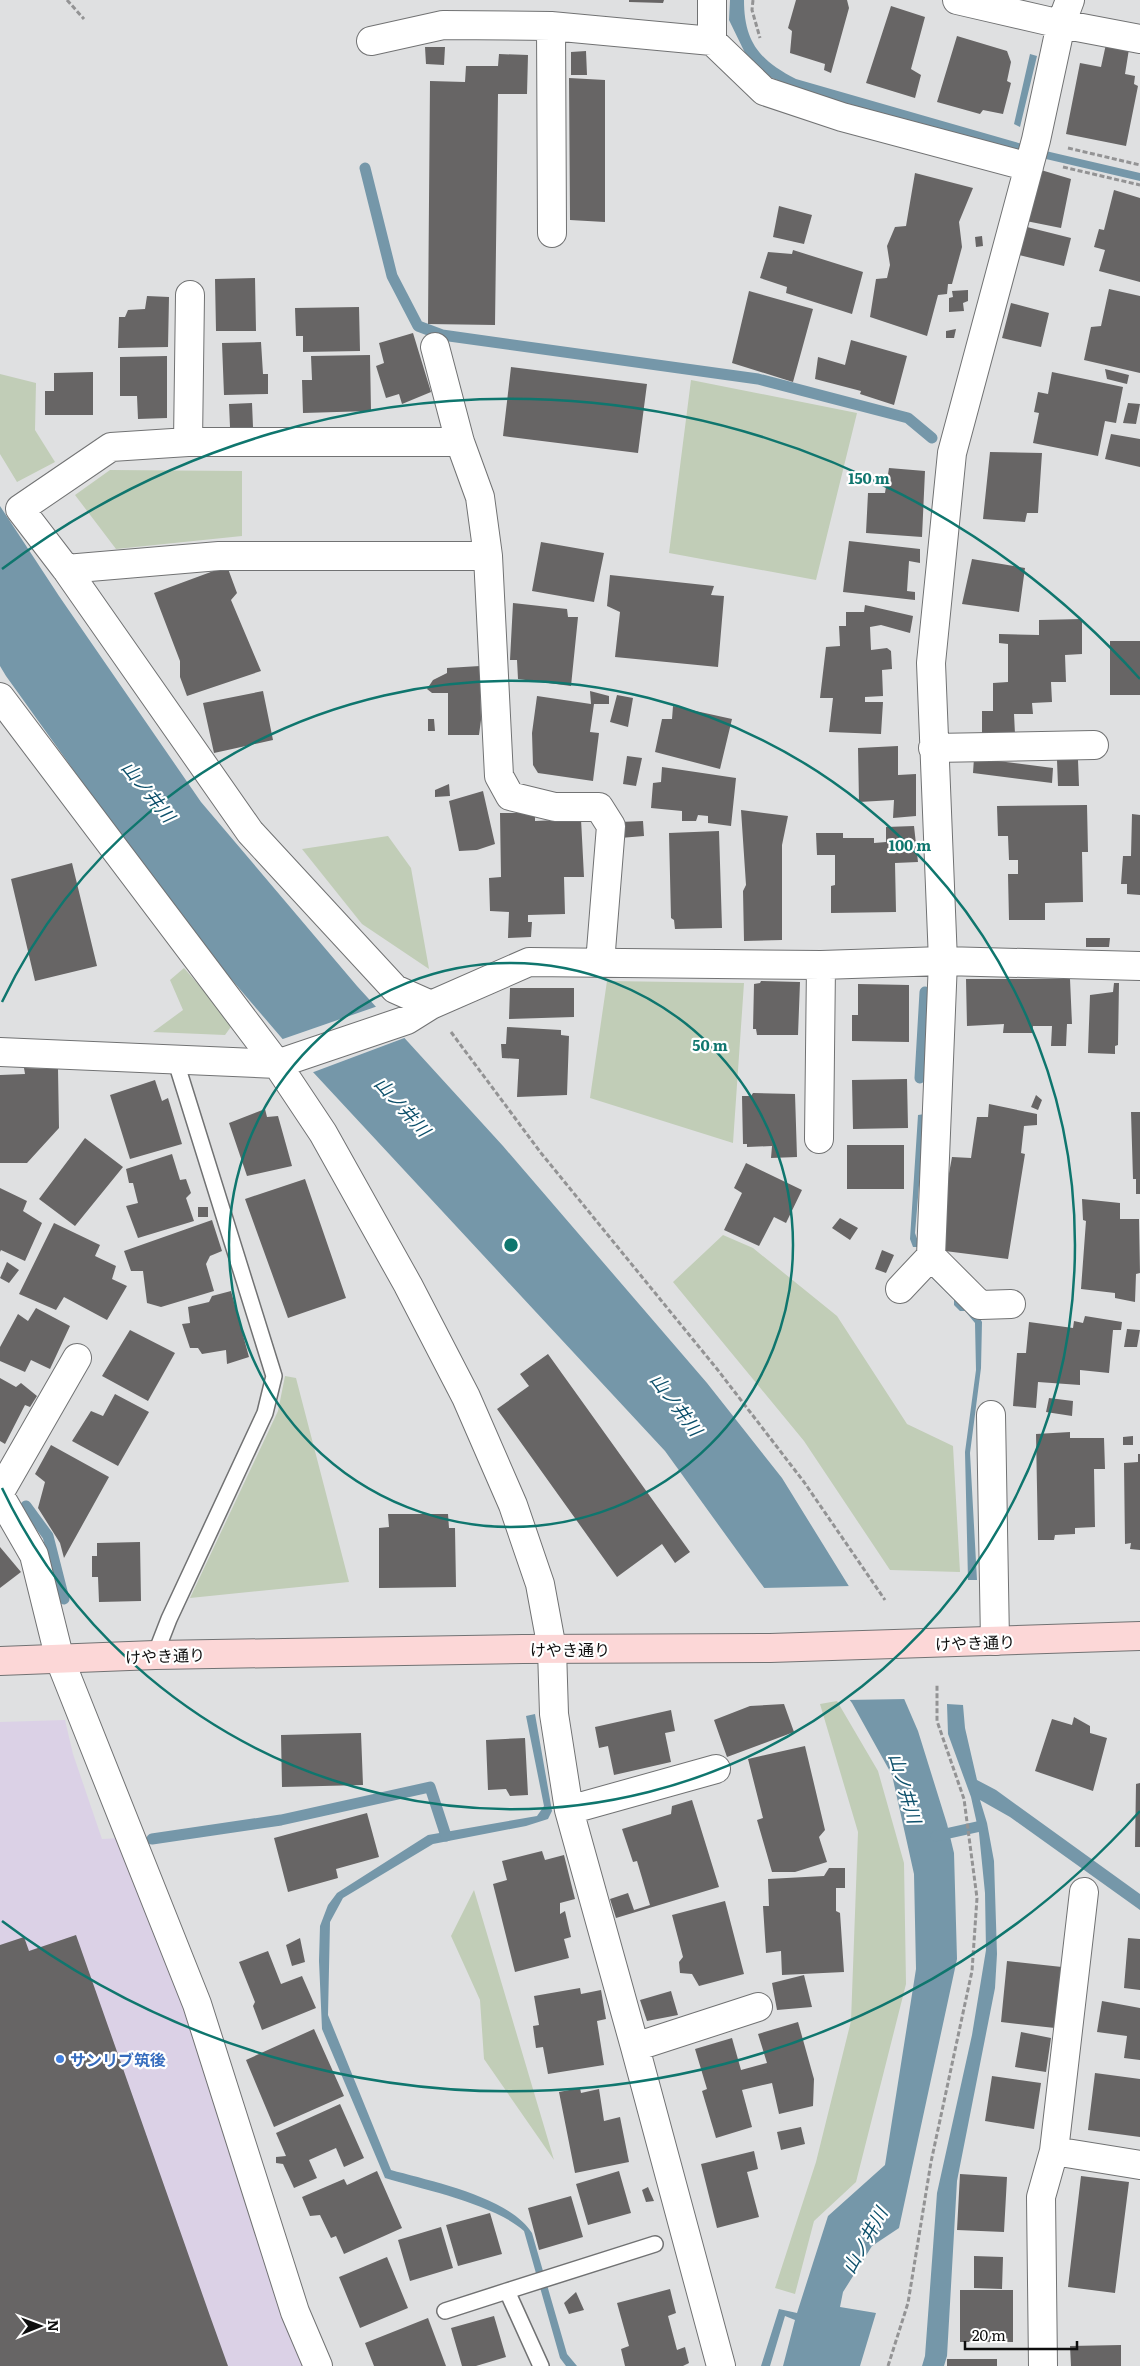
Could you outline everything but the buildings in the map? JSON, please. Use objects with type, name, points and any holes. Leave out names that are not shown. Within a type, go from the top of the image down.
[{"type":"street","points":[[712,0],[712,41]]},
{"type":"street","points":[[957,0],[1066,12],[1140,39]]},
{"type":"street","points":[[900,1289],[931,1256],[943,961],[931,663],[952,453],[1032,156],[1066,12]]},
{"type":"street","points":[[371,41],[443,25],[551,26],[712,41],[764,91],[842,117],[1032,156]]},
{"type":"street","points":[[551,26],[552,233]]},
{"type":"street","points":[[188,442],[190,295]]},
{"type":"street","points":[[435,348],[460,442],[480,497],[488,556],[499,776],[510,796],[556,807],[599,807],[611,826],[600,963]]},
{"type":"street","points":[[431,1006],[395,989],[250,832],[66,569],[20,509],[111,447],[188,442],[460,442]]},
{"type":"street","points":[[66,569],[219,556],[488,556]]},
{"type":"street","points":[[0,697],[277,1064],[323,1132],[408,1285],[466,1397],[513,1505],[540,1584],[552,1649],[554,1714],[569,1810],[721,2366]]},
{"type":"street","points":[[933,748],[1094,745]]},
{"type":"street","points":[[0,1052],[277,1064],[406,1020],[431,1006],[529,962],[821,965],[943,961],[1140,966]]},
{"type":"street","points":[[819,1139],[821,965]]},
{"type":"street","points":[[931,1256],[980,1305],[1011,1304]]},
{"type":"street","points":[[0,1492],[77,1358]]},
{"type":"street","points":[[991,1415],[995,1641]]},
{"type":"street","points":[[0,1496],[34,1555],[60,1660],[197,2004],[295,2312],[318,2366]]},
{"type":"street","name":"けやき通り","points":[[0,1661],[155,1655],[770,1648],[1140,1636]]},
{"type":"street","points":[[569,1810],[716,1769]]},
{"type":"street","points":[[1043,2366],[1041,2197],[1054,2151],[1084,1892]]},
{"type":"street","points":[[635,2047],[758,2008]]},
{"type":"street","points":[[1054,2151],[1140,2165]]},
{"type":"lane","points":[[155,1655],[169,1618],[264,1413],[274,1376],[175,1059]]},
{"type":"lane","points":[[445,2311],[655,2244]]},
{"type":"lane","points":[[507,2291],[541,2366]]},
{"type":"path","points":[[67,0],[84,19]]},
{"type":"path","points":[[1032,156],[1140,165]]},
{"type":"path","points":[[1032,156],[1140,185]]},
{"type":"path","points":[[431,1006],[541,1153],[717,1369],[804,1482],[885,1600]]},
{"type":"path","points":[[888,2366],[908,2302],[931,2162],[972,1971],[978,1898],[964,1799],[938,1721],[937,1685]]},
{"type":"shaded area","points":[[65,1720],[73,1754],[102,1839],[121,1838],[189,2020],[303,2366],[0,2366],[0,1722]]},
{"type":"green space","points":[[0,374],[36,383],[35,430],[55,462],[17,482],[0,454]]},
{"type":"green space","points":[[691,380],[857,413],[816,580],[669,553]]},
{"type":"green space","points":[[110,470],[242,471],[242,536],[116,549],[75,495]]},
{"type":"green space","points":[[388,836],[411,868],[429,969],[362,924],[302,849]]},
{"type":"green space","points":[[184,968],[233,1024],[225,1035],[153,1032],[183,1010],[170,980]]},
{"type":"green space","points":[[607,981],[744,983],[733,1143],[590,1098]]},
{"type":"green space","points":[[723,1235],[753,1248],[837,1316],[907,1424],[953,1446],[960,1572],[890,1570],[804,1441],[673,1282]]},
{"type":"green space","points":[[285,1376],[296,1378],[349,1582],[190,1598],[278,1411]]},
{"type":"green space","points":[[837,1701],[878,1771],[904,1863],[906,1984],[856,2182],[814,2221],[795,2294],[775,2288],[816,2162],[851,2021],[858,1832],[820,1704]]},
{"type":"green space","points":[[474,1890],[554,2160],[484,2059],[480,2000],[451,1936]]},
{"type":"water","points":[[730,0],[744,0],[747,28],[756,48],[773,65],[796,79],[1050,152],[1140,173],[1140,181],[1016,152],[817,97],[770,77],[746,55],[729,20]]},
{"type":"water","points":[[1030,54],[1037,56],[1020,127],[1014,124]]},
{"type":"water","name":"山ノ井川","points":[[0,506],[59,596],[201,802],[357,986],[503,1146],[707,1383],[782,1478],[871,1622],[918,1731],[947,1824],[954,1853],[957,1959],[899,2228],[872,2246],[843,2292],[840,2307],[876,2313],[860,2366],[783,2366],[795,2320],[785,2316],[770,2366],[761,2366],[779,2309],[797,2313],[828,2216],[885,2165],[916,1969],[914,1874],[892,1775],[852,1703],[759,1581],[665,1451],[286,1043],[184,924],[6,676],[0,666]]},
{"type":"water","points":[[925,1114],[915,1233],[920,1247],[913,1247],[910,1239],[918,1115]]},
{"type":"water","points":[[932,1271],[977,1313],[982,1322],[981,1368],[970,1453],[977,1580],[968,1580],[965,1452],[976,1370],[975,1323],[965,1311],[960,1311],[954,1305],[954,1300],[928,1274]]},
{"type":"water","points":[[947,1704],[963,1705],[965,1728],[977,1780],[996,1790],[1140,1894],[1140,1910],[1010,1817],[980,1800],[987,1823],[994,1861],[997,1954],[995,1988],[957,2181],[947,2356],[944,2366],[922,2366],[925,2356],[937,2193],[972,2035],[986,1950],[985,1893],[979,1833],[971,1797],[948,1734]]},
{"type":"water","points":[[535,1714],[552,1811],[548,1819],[526,1826],[433,1844],[343,1898],[330,1922],[328,2015],[391,2170],[447,2185],[488,2200],[521,2220],[532,2233],[567,2354],[577,2366],[566,2366],[560,2358],[524,2231],[511,2221],[477,2206],[385,2178],[322,2029],[319,1961],[320,1926],[328,1905],[337,1893],[428,1835],[537,1816],[544,1806],[526,1716]]},
{"type":"pier","points":[[378,1006],[407,1037],[311,1073],[280,1040]]},
{"type":"pier","points":[[852,1586],[874,1620],[907,1699],[846,1700],[761,1588]]},
{"type":"waterway","points":[[365,168],[392,276],[418,326],[442,335],[758,379],[908,418],[932,438]]},
{"type":"waterway","points":[[920,1078],[925,992]]},
{"type":"waterway","points":[[26,1506],[48,1536],[64,1599]]},
{"type":"waterway","points":[[152,1839],[281,1820],[430,1787],[446,1836]]},
{"type":"waterway","points":[[936,1836],[981,1826]]},
{"type":"place","name":"サンリブ筑後","points":[[60,2059]]}]
